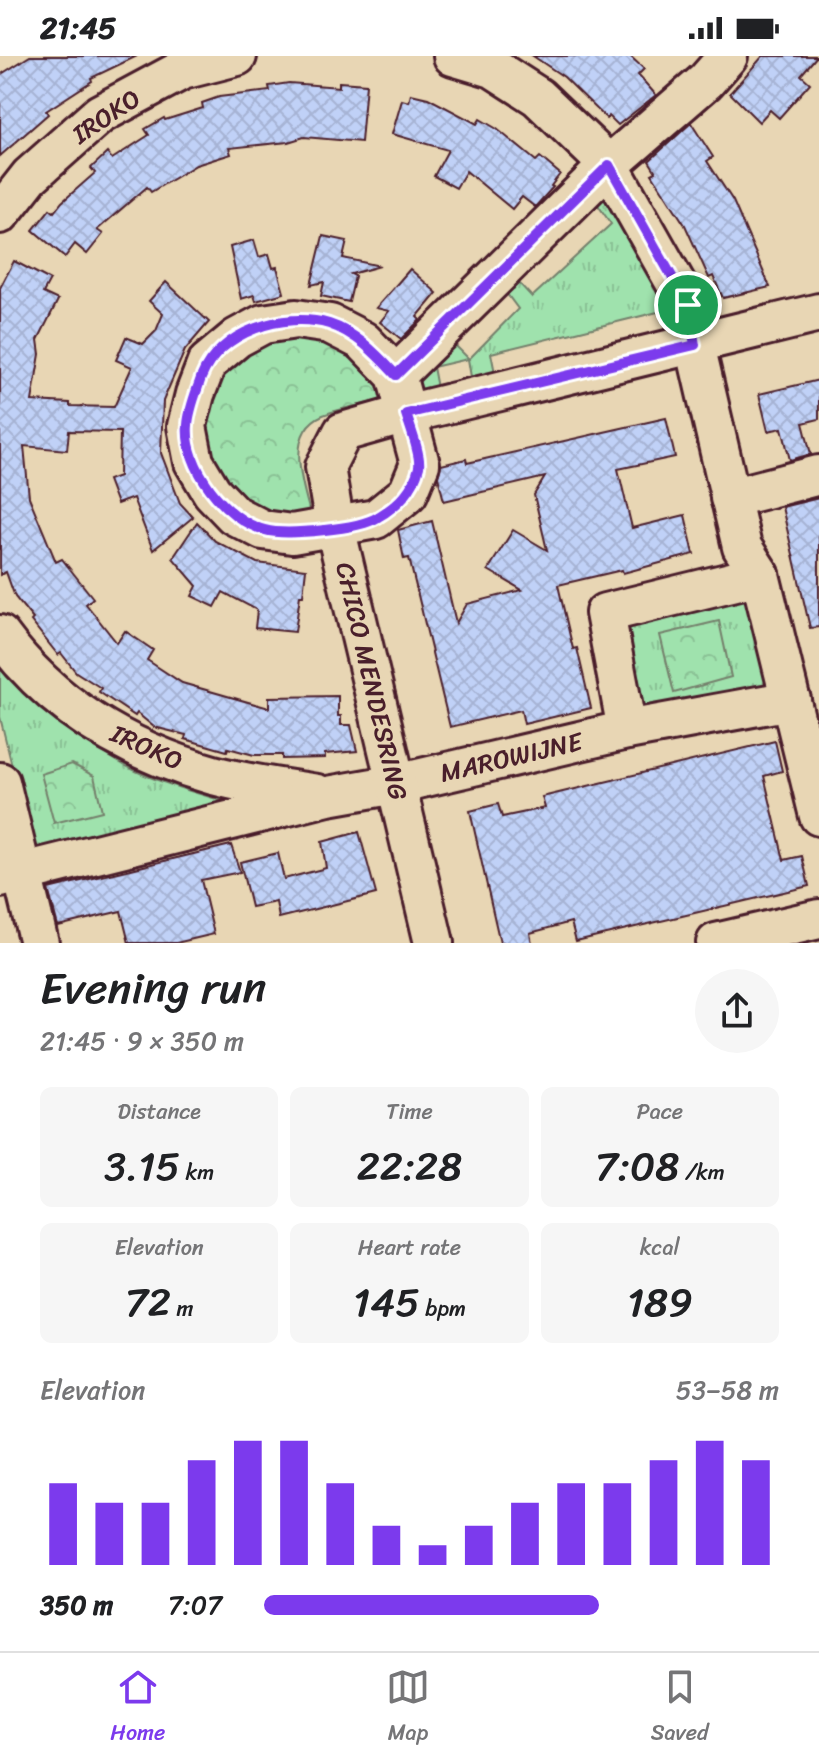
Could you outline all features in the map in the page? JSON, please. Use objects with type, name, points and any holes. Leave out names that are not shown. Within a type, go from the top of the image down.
[{"type":"street","name":"IROKO","points":[[0,214],[30,176],[100,114],[182,70],[237,56]]},
{"type":"street","points":[[453,56],[493,68],[538,97],[609,165],[688,305],[742,547],[760,575],[819,816]]},
{"type":"street","points":[[396,375],[609,165],[706,81],[728,56]]},
{"type":"street","name":"CHICO MENDESRING","points":[[434,943],[335,527],[325,467],[343,432],[819,313]]},
{"type":"street","points":[[296,319],[330,324],[363,341],[396,375],[406,414],[420,464],[408,493],[376,519],[292,534],[263,530],[234,515],[212,492],[194,462],[187,426],[207,363],[237,338],[263,324],[296,319]]},
{"type":"street","points":[[730,498],[819,475]]},
{"type":"street","points":[[627,730],[605,613],[760,575]]},
{"type":"street","name":"IROKO","points":[[0,635],[69,709],[144,751],[214,775],[328,796]]},
{"type":"street","name":"MAROWIJNE","points":[[396,784],[627,730],[791,700]]},
{"type":"street","points":[[0,782],[10,876],[39,943]]},
{"type":"street","name":"IROKO","points":[[10,876],[328,796],[396,784]]},
{"type":"street","points":[[716,943],[819,919]]},
{"type":"green space","points":[[606,196],[678,307],[491,353],[495,373],[471,377],[468,359],[433,367],[437,388],[424,391],[416,382],[449,339],[469,359],[518,309],[507,294],[506,288],[512,282],[519,283],[532,297],[611,224],[598,205]]},
{"type":"green space","points":[[307,335],[355,351],[390,398],[323,415],[310,424],[303,435],[300,465],[313,525],[263,519],[206,458],[203,417],[218,378],[239,355],[275,337]]},
{"type":"green space","points":[[747,593],[770,686],[638,718],[618,626]]},
{"type":"green space","points":[[719,621],[731,677],[674,693],[660,635]]},
{"type":"green space","points":[[0,656],[29,691],[61,722],[116,761],[148,776],[236,805],[50,857],[32,847],[0,717]]},
{"type":"green space","points":[[72,764],[94,776],[102,811],[54,823],[41,774]]},
{"type":"building","points":[[30,56],[137,56],[91,78],[92,81],[46,111],[48,114],[0,156],[0,75]]},
{"type":"building","points":[[533,56],[630,56],[644,69],[638,75],[656,95],[618,125],[609,116],[607,119],[564,77]]},
{"type":"building","points":[[763,56],[817,56],[801,75],[810,83],[779,118],[770,110],[759,122],[730,93]]},
{"type":"building","points":[[339,82],[366,84],[361,142],[304,137],[288,142],[229,148],[231,154],[196,165],[151,192],[147,187],[97,230],[103,234],[87,254],[75,244],[65,257],[33,230],[50,209],[54,212],[95,173],[91,168],[107,153],[112,159],[149,135],[145,129],[164,118],[203,108],[202,103],[219,97],[270,91],[269,86],[289,83],[339,87]]},
{"type":"building","points":[[411,94],[428,98],[477,124],[480,119],[536,161],[540,157],[560,174],[553,187],[535,207],[522,197],[512,209],[466,171],[456,188],[434,176],[448,150],[392,134],[402,100],[409,102]]},
{"type":"building","points":[[691,123],[713,157],[707,161],[733,201],[770,287],[723,298],[713,276],[709,278],[685,225],[652,174],[656,172],[649,161]]},
{"type":"building","points":[[323,236],[347,241],[343,258],[380,266],[351,274],[355,276],[349,302],[321,296],[324,282],[311,285]]},
{"type":"building","points":[[254,240],[259,257],[269,254],[273,268],[277,267],[284,293],[256,301],[254,295],[241,299],[230,247]]},
{"type":"building","points":[[14,261],[50,280],[43,293],[58,300],[38,340],[40,354],[32,401],[114,407],[132,367],[116,360],[126,337],[143,344],[156,331],[163,314],[149,301],[166,282],[209,322],[185,350],[163,401],[161,453],[180,503],[193,517],[153,550],[133,498],[117,504],[108,480],[119,476],[120,432],[69,431],[67,450],[24,446],[29,497],[56,562],[62,559],[93,598],[86,604],[117,643],[125,631],[153,650],[147,660],[182,683],[269,708],[269,697],[338,696],[341,725],[351,725],[357,751],[325,754],[325,758],[282,759],[282,755],[254,755],[228,748],[227,751],[154,727],[137,713],[135,716],[99,692],[101,688],[76,672],[61,653],[58,655],[31,621],[33,619],[15,597],[6,572],[0,575],[0,288]]},
{"type":"building","points":[[410,269],[437,293],[417,317],[420,320],[401,339],[380,322],[389,311],[376,308]]},
{"type":"building","points":[[819,380],[819,419],[803,423],[811,454],[790,460],[782,428],[768,431],[759,394]]},
{"type":"building","points":[[666,418],[675,457],[618,469],[632,528],[685,515],[694,554],[623,573],[622,570],[558,585],[591,708],[524,724],[521,710],[450,727],[409,558],[404,559],[398,530],[432,521],[456,623],[467,604],[522,590],[488,570],[513,530],[547,550],[534,495],[545,477],[444,501],[438,477],[441,465],[466,459],[467,463]]},
{"type":"building","points":[[819,498],[819,627],[810,628],[782,507]]},
{"type":"building","points":[[197,522],[215,541],[257,563],[306,569],[295,632],[255,628],[257,610],[223,592],[215,607],[192,596],[197,586],[173,558]]},
{"type":"building","points":[[775,741],[782,771],[764,776],[784,860],[802,856],[809,886],[576,941],[571,922],[530,933],[532,943],[500,943],[470,811],[498,804],[502,817],[545,808],[542,797]]},
{"type":"building","points":[[359,832],[376,894],[279,918],[276,902],[251,907],[240,862],[278,853],[284,879],[326,868],[322,842]]},
{"type":"building","points":[[231,845],[240,872],[201,880],[214,934],[176,943],[129,943],[121,911],[58,926],[48,889]]},
{"type":"route","points":[[609,165],[688,305],[695,345],[406,414],[420,464],[408,493],[376,519],[292,534],[263,530],[234,515],[212,492],[194,462],[187,426],[195,394],[207,363],[237,338],[263,324],[296,319],[330,324],[363,341],[396,375],[609,165]]}]
